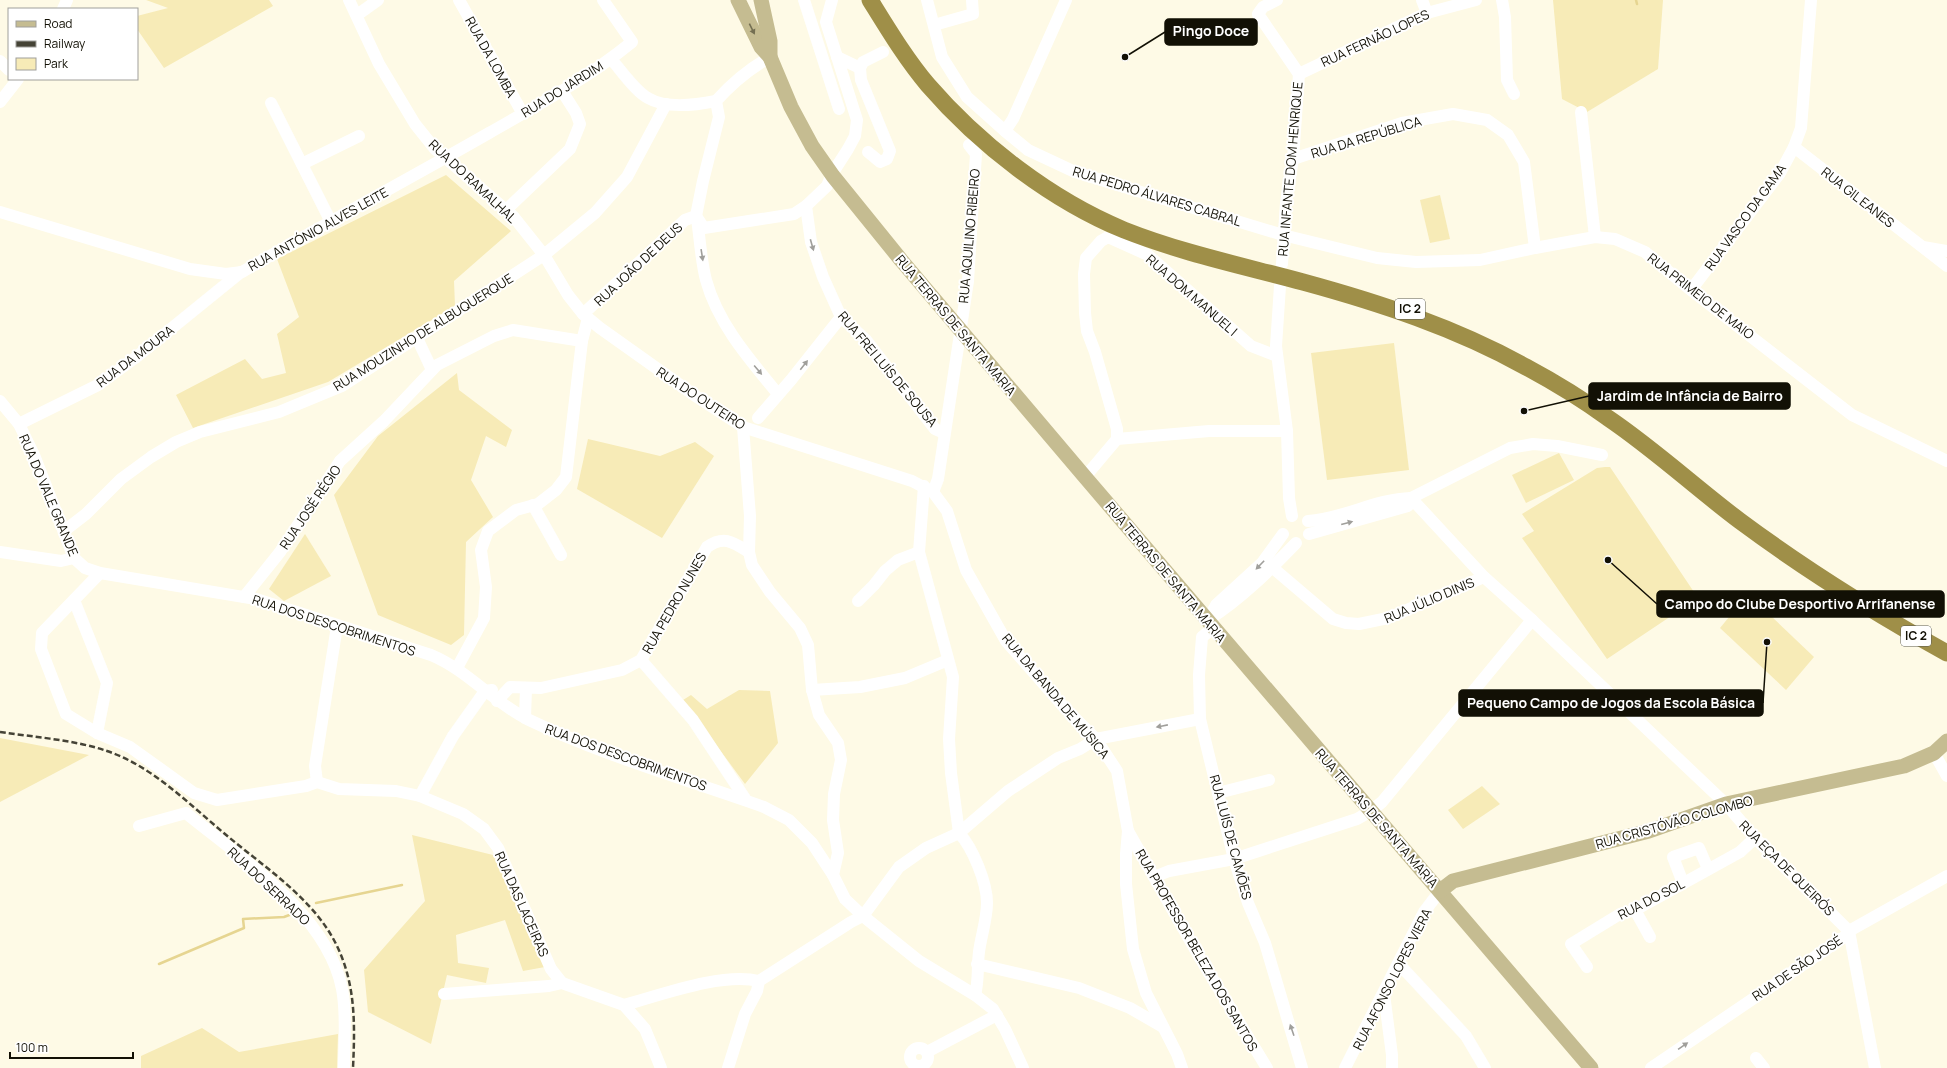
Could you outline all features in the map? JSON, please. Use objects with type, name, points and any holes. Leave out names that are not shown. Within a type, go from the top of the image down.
[{"type":"highway","name":"IC 2","points":[[870,0],[904,54],[929,85],[967,125],[1008,161],[1059,196],[1122,229],[1168,245],[1345,294],[1416,316],[1485,344],[1574,394],[1611,419],[1741,521],[1834,588],[1885,619],[1947,653]]},
{"type":"highway","name":"IC 2","points":[[876,0],[907,50],[932,81],[971,121],[1012,155],[1062,191],[1125,222],[1170,240],[1346,288],[1417,312],[1486,339],[1532,363],[1576,389],[1613,414],[1743,516],[1835,582],[1888,614],[1947,646]]},
{"type":"main road","points":[[738,0],[761,47],[770,57]]},
{"type":"main road","points":[[761,0],[770,41],[770,57]]},
{"type":"main road","name":"RUA TERRAS DE SANTA MARIA","points":[[770,57],[791,107],[812,146],[832,174],[901,260],[1591,1068]]},
{"type":"main road","name":"RUA CRISTÓVÃO COLOMBO","points":[[1440,891],[1453,881],[1649,831],[1726,804],[1889,770],[1919,761],[1934,753],[1947,741]]},
{"type":"street","name":"RUA DO RAMALHAL","points":[[349,0],[379,64],[407,112],[435,149],[506,210],[521,225],[544,255],[568,295]]},
{"type":"street","points":[[357,15],[378,0]]},
{"type":"street","name":"RUA DA LOMBA","points":[[459,0],[523,114]]},
{"type":"street","name":"RUA DO JARDIM","points":[[445,158],[562,91],[611,59],[632,42],[604,0]]},
{"type":"street","points":[[804,0],[830,85],[839,109]]},
{"type":"street","points":[[696,216],[704,228],[794,214],[806,206],[827,186],[832,174],[855,136],[857,120],[826,22],[832,0]]},
{"type":"street","name":"RUA PEDRO ÁLVARES CABRAL","points":[[927,0],[942,57],[967,96],[1004,131],[1028,150],[1075,172],[1283,235]]},
{"type":"street","points":[[934,25],[973,14],[972,0]]},
{"type":"street","points":[[1004,131],[1013,119],[1066,0]]},
{"type":"street","points":[[1277,0],[1263,7],[1258,14],[1299,74]]},
{"type":"street","points":[[1422,0],[1427,13]]},
{"type":"street","name":"RUA FERNÃO LOPES","points":[[1299,74],[1427,13],[1476,0]]},
{"type":"street","points":[[1502,0],[1505,17],[1507,80],[1514,94]]},
{"type":"street","name":"RUA VASCO DA GAMA","points":[[1691,290],[1780,173],[1794,147],[1801,128],[1811,0]]},
{"type":"street","points":[[868,152],[880,162],[887,159],[890,151],[861,80],[860,68],[863,62],[883,52]]},
{"type":"street","points":[[611,59],[647,98],[666,104],[702,104],[716,100],[752,67],[770,57]]},
{"type":"street","points":[[837,57],[860,68]]},
{"type":"street","points":[[0,61],[8,69]]},
{"type":"street","name":"RUA INFANTE DOM HENRIQUE","points":[[1282,264],[1283,235],[1293,159],[1299,74]]},
{"type":"street","points":[[830,85],[844,79]]},
{"type":"street","points":[[0,102],[17,80]]},
{"type":"street","points":[[506,210],[570,149],[580,124],[576,113],[562,91]]},
{"type":"street","name":"RUA JOÃO DE DEUS","points":[[585,316],[685,220],[696,216],[719,117],[716,100]]},
{"type":"street","points":[[271,103],[330,220]]},
{"type":"street","name":"RUA MOUZINHO DE ALBUQUERQUE","points":[[64,531],[86,514],[121,479],[151,456],[176,442],[200,432],[279,412],[342,386],[544,255],[595,213],[626,177],[666,104]]},
{"type":"street","points":[[1581,112],[1595,237]]},
{"type":"street","name":"RUA DA REPÚBLICA","points":[[1293,159],[1402,123],[1453,114],[1487,120],[1508,135],[1524,162],[1535,248]]},
{"type":"street","points":[[302,164],[359,136]]},
{"type":"street","name":"RUA AQUILINO RIBEIRO","points":[[959,833],[950,766],[949,739],[953,677],[919,552],[922,514],[938,479],[968,282],[976,154],[969,145]]},
{"type":"street","name":"RUA GIL EANES","points":[[1794,147],[1947,266]]},
{"type":"street","name":"RUA ANTÓNIO ALVES LEITE","points":[[0,212],[190,269],[226,274],[242,272],[330,220],[445,158]]},
{"type":"street","name":"RUA FREI LUÍS DE SOUSA","points":[[806,206],[811,242],[823,277],[842,317],[866,340],[935,429],[944,433]]},
{"type":"street","points":[[696,216],[706,280],[721,318],[750,360],[778,394]]},
{"type":"street","name":"RUA PRIMEIO DE MAIO","points":[[1283,235],[1377,258],[1416,262],[1480,260],[1595,237],[1615,239],[1645,252],[1691,290],[1852,415],[1947,461]]},
{"type":"street","name":"RUA DOM MANUEL I","points":[[1116,439],[1117,429],[1095,352],[1087,331],[1085,313],[1084,274],[1086,258],[1101,241],[1108,237],[1148,255],[1250,346],[1277,356]]},
{"type":"street","name":"RUA GIL EANES","points":[[1922,247],[1947,251]]},
{"type":"street","name":"RUA DA MOURA","points":[[19,424],[98,385],[135,358],[242,272]]},
{"type":"street","points":[[1280,286],[1277,356],[1287,432],[1289,498],[1292,516]]},
{"type":"street","name":"RUA DO OUTEIRO","points":[[568,295],[585,316],[619,343],[711,407],[743,427],[932,493]]},
{"type":"street","points":[[457,668],[484,618],[486,587],[481,550],[488,531],[516,510],[538,504],[556,490],[566,476],[585,316]]},
{"type":"street","points":[[758,418],[842,317]]},
{"type":"street","name":"RUA JOSÉ RÉGIO","points":[[244,597],[280,552],[340,461],[384,421],[437,365],[494,336],[512,330],[582,341]]},
{"type":"street","points":[[418,338],[432,370]]},
{"type":"street","points":[[958,353],[970,342]]},
{"type":"street","name":"RUA DO VALE GRANDE","points":[[0,401],[19,424],[34,455],[74,558],[86,568]]},
{"type":"street","points":[[743,427],[750,516],[749,552],[752,565],[770,592],[800,628],[808,645],[812,690],[819,715],[838,743],[841,760],[834,794],[833,820],[838,853],[833,875]]},
{"type":"street","points":[[1085,477],[1116,439],[1209,431],[1287,432]]},
{"type":"street","points":[[1411,498],[1408,506],[1310,534],[1304,541],[1296,543],[1288,541],[1283,534],[1283,525],[1292,516],[1301,516],[1308,521],[1325,520],[1397,498],[1411,498],[1510,448],[1533,444],[1557,446],[1602,455]]},
{"type":"street","points":[[922,514],[932,493]]},
{"type":"street","name":"RUA DA BANDA DE MÚSICA","points":[[932,493],[947,511],[966,570],[1006,641],[1063,706],[1096,739],[1117,771],[1128,831]]},
{"type":"street","name":"RUA EÇA DE QUEIRÓS","points":[[1411,498],[1484,577],[1532,620],[1726,804],[1755,838],[1849,931]]},
{"type":"street","points":[[533,505],[561,555]]},
{"type":"street","points":[[1308,521],[1310,534]]},
{"type":"street","points":[[1211,624],[1216,605],[1262,563],[1283,534]]},
{"type":"street","name":"RUA PEDRO NUNES","points":[[485,691],[510,687],[541,688],[622,670],[641,660],[707,547],[716,540],[730,541],[749,552]]},
{"type":"street","points":[[1211,624],[1225,609],[1273,568],[1296,543]]},
{"type":"street","points":[[0,550],[62,561],[74,558]]},
{"type":"street","points":[[858,601],[885,571],[898,560],[919,552]]},
{"type":"street","name":"RUA DOS DESCOBRIMENTOS","points":[[86,568],[100,573],[266,602],[431,655],[457,668],[497,701],[525,718],[570,739],[746,800],[764,807],[789,820],[812,843],[833,875],[845,899],[863,916],[919,961],[975,995],[993,1009],[1005,1029],[1023,1068]]},
{"type":"street","name":"RUA JÚLIO DINIS","points":[[1273,568],[1333,619],[1353,623],[1372,622],[1388,618],[1484,577]]},
{"type":"street","points":[[100,573],[42,633],[41,649],[66,714],[97,733],[130,747],[194,793],[204,798],[217,800],[306,786],[317,782],[315,766],[337,626]]},
{"type":"street","points":[[74,600],[107,683],[97,733]]},
{"type":"street","points":[[1154,877],[1169,871],[1234,859],[1357,819],[1371,811],[1382,802],[1532,620]]},
{"type":"street","name":"RUA LUÍS DE CAMÕES","points":[[1211,624],[1202,636],[1199,675],[1200,719],[1234,859],[1248,903],[1265,943],[1302,1068]]},
{"type":"street","points":[[641,660],[693,720],[746,800]]},
{"type":"street","points":[[812,690],[860,687],[905,678],[948,660]]},
{"type":"street","points":[[497,701],[510,687]]},
{"type":"street","points":[[525,718],[526,688]]},
{"type":"street","points":[[420,796],[453,736],[485,691]]},
{"type":"street","points":[[728,1068],[745,1014],[757,991],[759,981],[851,922],[863,916],[900,867],[926,848],[959,833],[1008,791],[1058,758],[1080,749],[1096,739],[1200,719]]},
{"type":"street","points":[[1934,753],[1947,776]]},
{"type":"street","points":[[1218,794],[1269,780]]},
{"type":"street","name":"RUA DAS LACEIRAS","points":[[317,782],[339,789],[396,791],[420,796],[463,814],[484,829],[498,848],[551,969],[562,983]]},
{"type":"street","name":"RUA DO SERRADO","points":[[139,826],[186,812],[263,877],[309,922],[330,953],[342,989],[345,1014],[344,1068]]},
{"type":"street","points":[[1128,831],[1126,878],[1133,949],[1146,993],[1183,1067]]},
{"type":"street","name":"RUA PROFESSOR BELEZA DOS SANTOS","points":[[1128,831],[1241,1028],[1267,1068]]},
{"type":"street","points":[[959,833],[968,842],[980,871],[987,903],[978,964],[978,985],[975,995]]},
{"type":"street","name":"RUA DO SOL","points":[[1587,967],[1571,944],[1620,914],[1635,910],[1708,868],[1740,852],[1755,838]]},
{"type":"street","points":[[1683,883],[1673,857],[1699,848],[1708,868]]},
{"type":"street","name":"RUA DE SÃO JOSÉ","points":[[1651,1068],[1844,937],[1849,931],[1947,876]]},
{"type":"street","name":"RUA AFONSO LOPES VIERA","points":[[1345,1068],[1384,994],[1424,912],[1440,891]]},
{"type":"street","points":[[1635,910],[1650,937]]},
{"type":"street","points":[[1849,931],[1875,1068]]},
{"type":"street","points":[[978,964],[1079,988],[1130,1008],[1163,1027]]},
{"type":"street","points":[[1399,964],[1466,1036],[1485,1068]]},
{"type":"street","points":[[624,1005],[714,982],[746,977],[759,981]]},
{"type":"street","points":[[444,994],[549,986],[562,983],[624,1005],[645,1029],[661,1068]]},
{"type":"street","points":[[1384,994],[1392,1055],[1392,1068]]},
{"type":"street","points":[[927,1052],[997,1015]]},
{"type":"street","points":[[1756,1058],[1764,1068]]},
{"type":"green space","points":[[146,0],[269,0],[273,6],[164,68],[138,30],[138,16],[168,8]]},
{"type":"green space","points":[[1553,0],[1663,0],[1658,69],[1587,112],[1562,99]]},
{"type":"green space","points":[[446,175],[511,231],[454,281],[455,306],[328,382],[193,428],[176,395],[245,359],[262,379],[286,373],[277,334],[299,317],[277,259]]},
{"type":"green space","points":[[1440,195],[1450,239],[1430,243],[1420,200]]},
{"type":"green space","points":[[1394,343],[1409,470],[1327,480],[1311,353]]},
{"type":"green space","points":[[457,373],[459,390],[512,430],[506,447],[486,436],[471,480],[493,517],[466,542],[464,635],[451,645],[378,615],[334,495],[378,436]]},
{"type":"green space","points":[[588,439],[660,456],[695,442],[714,456],[662,538],[577,489]]},
{"type":"green space","points":[[1559,453],[1574,480],[1526,503],[1512,475]]},
{"type":"green space","points":[[1610,467],[1698,598],[1607,659],[1522,538],[1534,531],[1522,514],[1597,468]]},
{"type":"green space","points":[[305,534],[331,576],[284,601],[269,589]]},
{"type":"green space","points":[[1748,594],[1814,657],[1786,690],[1720,628]]},
{"type":"green space","points":[[739,690],[770,691],[778,743],[745,784],[683,700],[691,695],[707,709]]},
{"type":"green space","points":[[0,738],[89,755],[0,802]]},
{"type":"green space","points":[[1482,786],[1500,804],[1463,829],[1448,810]]},
{"type":"green space","points":[[412,835],[493,855],[545,967],[523,971],[505,920],[456,935],[458,963],[489,968],[486,983],[447,975],[431,1044],[368,1012],[364,970],[425,901]]},
{"type":"green space","points":[[202,1028],[239,1052],[338,1034],[337,1068],[141,1068],[141,1056]]},
{"type":"waterway","points":[[1636,0],[1637,4]]},
{"type":"waterway","points":[[316,903],[402,885]]},
{"type":"waterway","points":[[159,964],[244,928],[243,919],[284,917],[292,914]]},
{"type":"railway","points":[[0,732],[54,739],[95,747],[124,758],[139,766],[155,776],[184,799],[271,871],[301,898],[326,927],[343,959],[351,989],[353,1005],[353,1068]]},
{"type":"place","name":"Pingo Doce","points":[[1125,57]]},
{"type":"place","name":"Jardim de Infância de Bairro","points":[[1524,411]]},
{"type":"place","name":"Campo do Clube Desportivo Arrifanense","points":[[1608,560]]},
{"type":"place","name":"Pequeno Campo de Jogos da Escola Básica","points":[[1767,642]]}]
